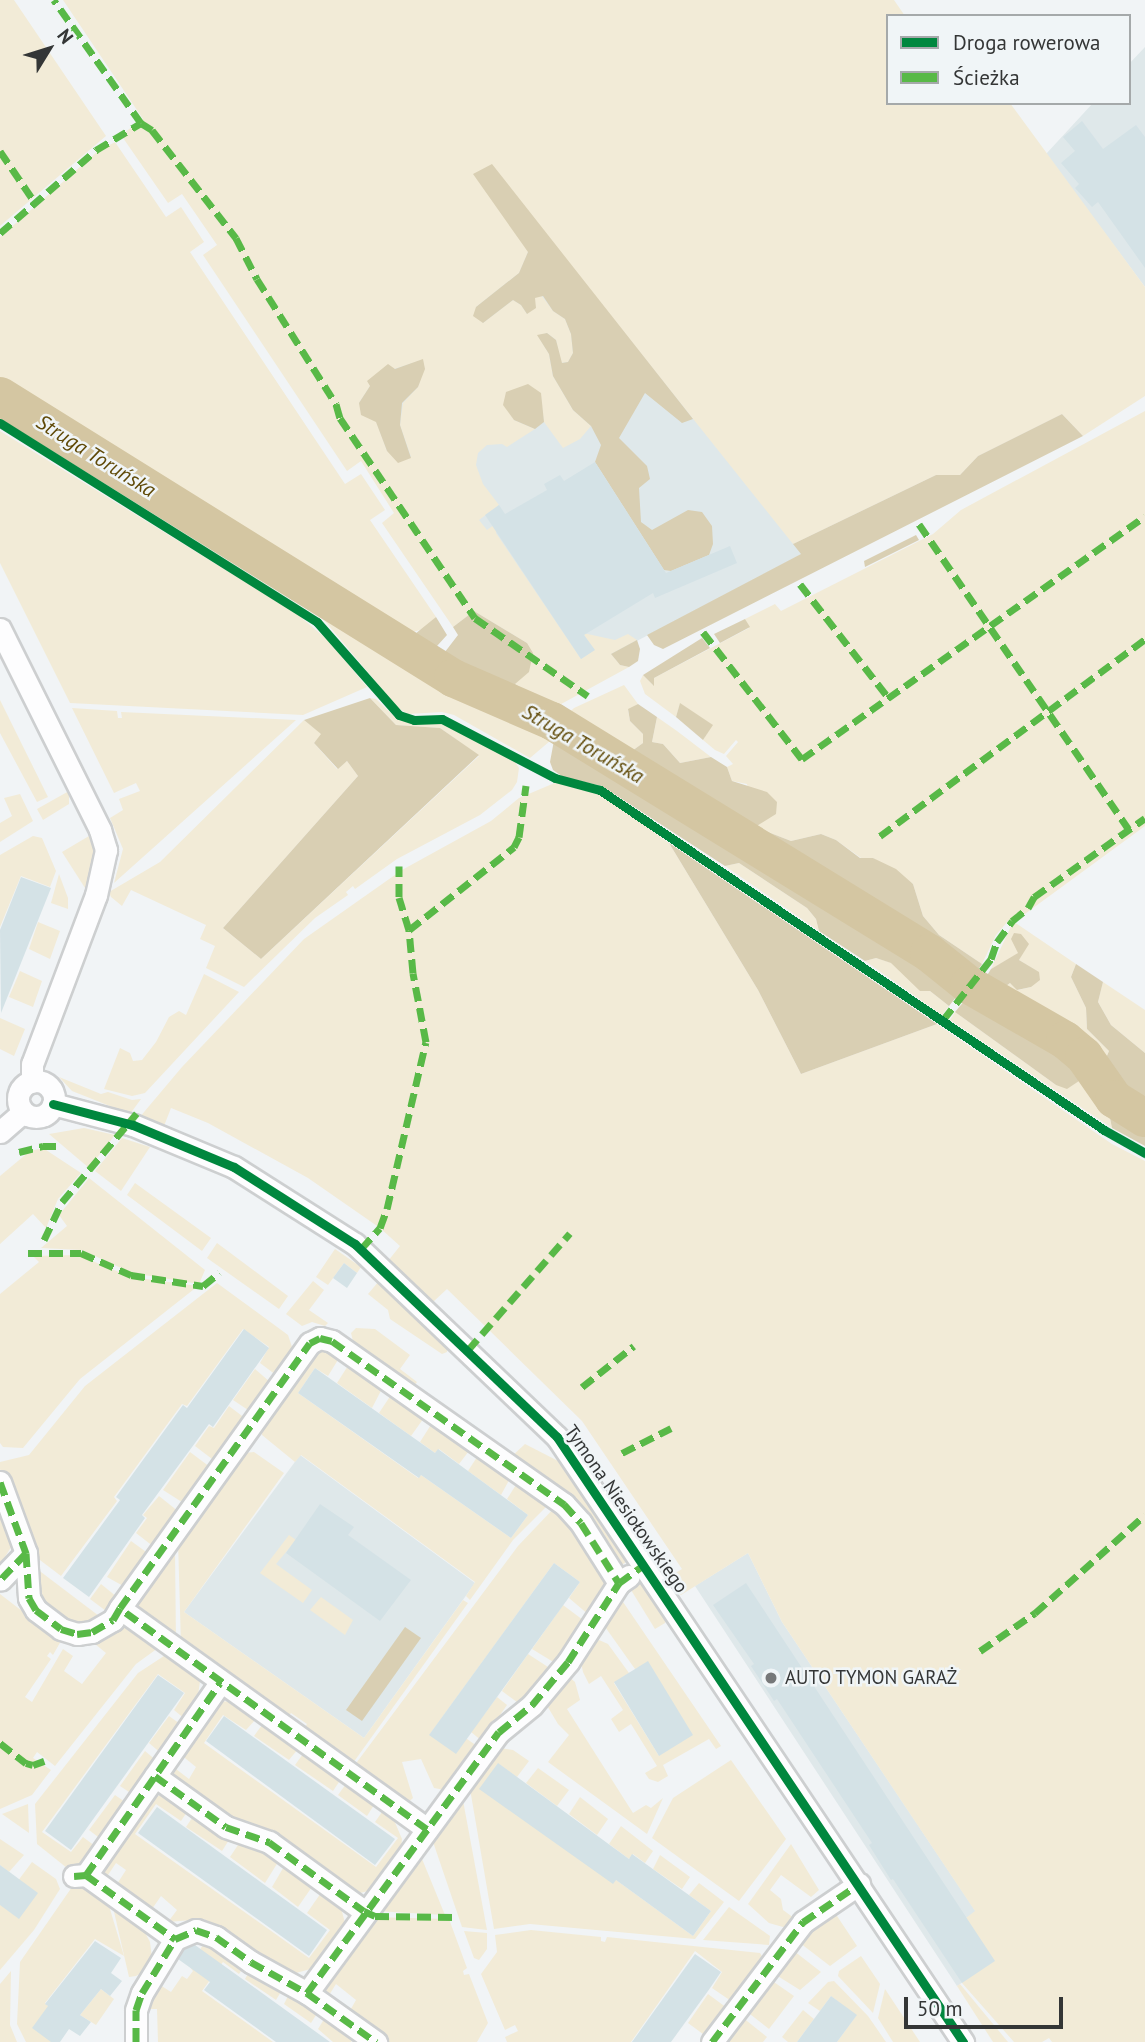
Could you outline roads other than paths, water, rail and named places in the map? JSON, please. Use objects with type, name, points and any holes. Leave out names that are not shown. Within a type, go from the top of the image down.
[{"type":"street","points":[[0,629],[100,830],[106,850],[96,895],[32,1064],[32,1082],[19,1094],[23,1112]]},
{"type":"street","points":[[23,1112],[40,1117],[49,1112],[53,1104],[54,1096],[48,1086],[32,1082]]},
{"type":"street","name":"Tymona Niesiołowskiego","points":[[53,1104],[133,1125],[234,1167],[355,1244],[557,1437],[645,1564],[963,2042]]},
{"type":"street","points":[[0,1132],[23,1112]]},
{"type":"street","points":[[0,1482],[26,1553],[29,1598],[36,1610],[61,1629],[77,1634],[92,1632],[113,1620],[310,1343],[320,1338],[332,1341],[564,1504],[581,1523],[620,1583]]},
{"type":"street","points":[[0,1580],[26,1553]]},
{"type":"street","points":[[307,1993],[364,1911],[499,1732],[523,1714],[568,1662],[620,1583],[645,1564]]},
{"type":"street","points":[[120,1608],[220,1683],[427,1829]]},
{"type":"street","points":[[174,1939],[80,1876],[220,1683]]},
{"type":"street","points":[[155,1776],[226,1827],[270,1842],[364,1911]]},
{"type":"street","points":[[712,2042],[803,1922],[859,1884]]},
{"type":"street","points":[[136,2042],[136,2010],[142,1993],[174,1939],[188,1931],[206,1932],[307,1993],[376,2042]]},
{"type":"waterway","name":"Struga Toruńska","points":[[0,396],[453,678],[552,721],[929,953],[969,985],[1065,1040],[1084,1056],[1114,1099],[1145,1118]]},
{"type":"place","name":"AUTO TYMON GARAŻ","points":[[771,1678]]}]
